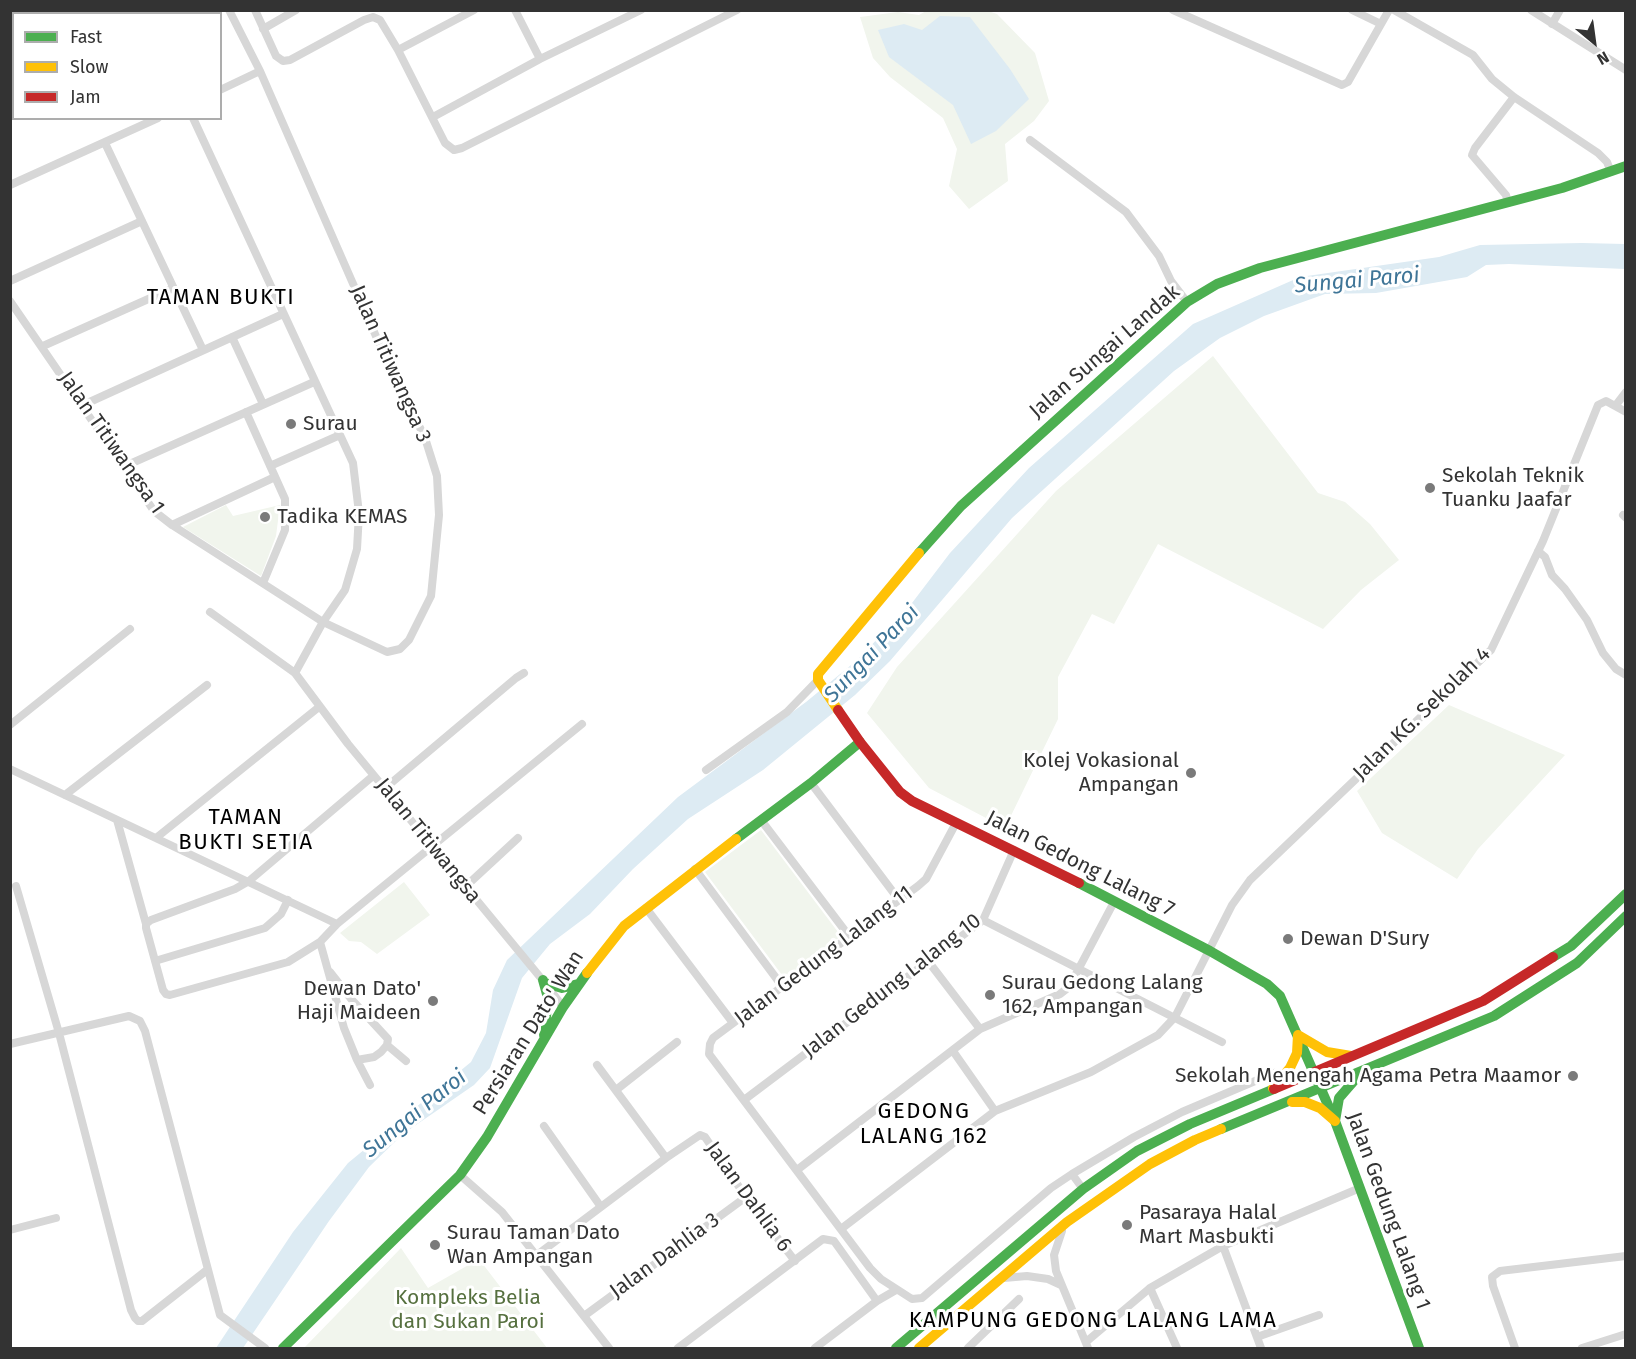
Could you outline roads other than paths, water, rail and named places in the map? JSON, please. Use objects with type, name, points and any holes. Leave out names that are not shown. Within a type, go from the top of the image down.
[{"type":"main road","name":"Jalan Sungai Landak","points":[[821,684],[818,674],[961,506],[1187,302],[1217,284],[1260,268],[1568,187],[1626,166]]},
{"type":"main road","name":"Jalan Gedong Lalang 7","points":[[821,684],[860,742],[900,792],[912,801],[1014,850],[1210,951],[1267,984],[1280,996],[1313,1072]]},
{"type":"main road","name":"Persiaran Dato' Wan","points":[[283,1348],[460,1175],[487,1137],[543,1039],[578,984],[624,926],[695,869],[811,783],[860,742]]},
{"type":"main road","points":[[896,1348],[1083,1189],[1137,1151],[1190,1124],[1483,1001],[1570,946],[1626,894]]},
{"type":"main road","points":[[920,1348],[1067,1222],[1150,1164],[1195,1140],[1494,1016],[1577,963],[1626,916]]},
{"type":"main road","points":[[544,982],[562,988],[578,984]]},
{"type":"main road","points":[[543,1039],[548,998],[544,982]]},
{"type":"main road","points":[[1298,1035],[1327,1052],[1353,1056]]},
{"type":"main road","points":[[1270,1090],[1290,1068],[1298,1053],[1298,1035]]},
{"type":"main road","points":[[1335,1121],[1339,1098],[1365,1069]]},
{"type":"main road","name":"Jalan Gedung Lalang 1","points":[[1313,1072],[1335,1121],[1419,1348]]},
{"type":"main road","points":[[1285,1103],[1305,1102],[1320,1108],[1335,1121]]},
{"type":"street","name":"Jalan Titiwangsa 3","points":[[229,10],[260,71],[382,350],[425,438],[437,476],[439,516],[431,596],[409,640],[400,649],[387,652],[323,622]]},
{"type":"street","points":[[255,10],[276,56],[283,61],[290,60],[373,17],[380,20],[398,50],[445,143],[454,150],[737,10]]},
{"type":"street","points":[[263,29],[296,10]]},
{"type":"street","points":[[398,50],[474,10]]},
{"type":"street","points":[[515,10],[540,59]]},
{"type":"street","points":[[433,117],[540,59],[641,10]]},
{"type":"street","points":[[1173,10],[1342,85],[1348,82],[1389,10]]},
{"type":"street","points":[[1352,10],[1381,24]]},
{"type":"street","points":[[1394,10],[1473,55],[1492,79],[1514,97],[1598,153],[1607,162],[1611,172]]},
{"type":"street","points":[[1531,10],[1626,70]]},
{"type":"street","points":[[1552,24],[1560,10]]},
{"type":"street","points":[[222,89],[260,71]]},
{"type":"street","points":[[1508,203],[1506,195],[1472,155],[1514,97]]},
{"type":"street","points":[[10,184],[154,120]]},
{"type":"street","points":[[194,120],[353,463],[359,513],[357,549],[345,590],[323,622],[296,673],[210,612]]},
{"type":"street","points":[[1030,141],[1126,212],[1159,256],[1172,281],[1187,302]]},
{"type":"street","points":[[105,143],[203,350]]},
{"type":"street","points":[[10,281],[142,221]]},
{"type":"street","points":[[43,346],[173,288]]},
{"type":"street","name":"Jalan Titiwangsa 1","points":[[10,301],[154,511],[172,525],[323,622]]},
{"type":"street","points":[[83,405],[283,314]]},
{"type":"street","points":[[232,337],[263,404]]},
{"type":"street","points":[[123,466],[314,382]]},
{"type":"street","points":[[1626,392],[1616,405],[1626,412]]},
{"type":"street","name":"Jalan KG. Sekolah 4","points":[[841,1229],[995,1111],[1091,1072],[1158,1035],[1175,1017],[1232,905],[1250,880],[1491,650],[1538,551],[1598,405],[1606,401],[1616,405]]},
{"type":"street","points":[[246,412],[285,499],[285,530],[263,583]]},
{"type":"street","points":[[270,466],[340,435]]},
{"type":"street","points":[[172,525],[275,477]]},
{"type":"street","points":[[1538,551],[1545,557],[1552,575],[1587,620],[1603,653],[1616,669],[1626,675]]},
{"type":"street","points":[[10,725],[130,629]]},
{"type":"street","name":"Jalan Titiwangsa","points":[[296,673],[319,707],[384,789],[512,942],[563,1007]]},
{"type":"street","points":[[384,789],[516,678],[524,674]]},
{"type":"street","points":[[706,771],[787,712],[821,684]]},
{"type":"street","points":[[65,795],[207,685]]},
{"type":"street","points":[[156,838],[319,707]]},
{"type":"street","points":[[117,820],[163,990],[170,995],[288,962],[320,942],[337,924],[582,724]]},
{"type":"street","points":[[10,769],[337,924]]},
{"type":"street","points":[[146,924],[151,920],[235,889],[249,881],[374,776]]},
{"type":"street","points":[[811,783],[899,900]]},
{"type":"street","points":[[761,820],[849,936]]},
{"type":"street","name":"Jalan Gedung Lalang 11","points":[[744,1100],[709,1054],[713,1038],[926,879],[956,823]]},
{"type":"street","points":[[465,887],[518,838]]},
{"type":"street","name":"Jalan Gedung Lalang 10","points":[[744,1100],[983,920],[1014,850]]},
{"type":"street","points":[[695,869],[782,986]]},
{"type":"street","points":[[16,886],[59,1033],[130,1310],[138,1321],[142,1321],[207,1270]]},
{"type":"street","points":[[155,961],[265,928],[282,914],[288,900]]},
{"type":"street","points":[[797,1170],[980,1029],[1060,994],[1069,987],[1114,902]]},
{"type":"street","points":[[646,908],[733,1023]]},
{"type":"street","points":[[983,920],[1222,1041]]},
{"type":"street","points":[[320,942],[344,1028],[370,1085]]},
{"type":"street","points":[[928,961],[980,1029]]},
{"type":"street","points":[[330,972],[386,1037],[387,1045],[406,1061]]},
{"type":"street","points":[[10,1044],[129,1016],[140,1021],[145,1030],[220,1315],[265,1348]]},
{"type":"street","points":[[616,1090],[677,1042]]},
{"type":"street","points":[[357,1060],[374,1057],[387,1045]]},
{"type":"street","points":[[953,1051],[995,1111]]},
{"type":"street","points":[[537,1256],[666,1158],[597,1065]]},
{"type":"street","points":[[744,1100],[870,1268],[896,1290],[912,1299],[922,1298],[1051,1188],[1072,1174],[1182,1112],[1274,1072]]},
{"type":"street","points":[[544,1126],[601,1207]]},
{"type":"street","name":"Jalan Dahlia 6","points":[[666,1158],[700,1135],[705,1137],[746,1197],[795,1261]]},
{"type":"street","points":[[1072,1174],[1083,1189]]},
{"type":"street","points":[[460,1175],[502,1212],[609,1348]]},
{"type":"street","points":[[1067,1222],[1058,1239],[1054,1255],[1056,1271],[1087,1345],[1150,1288],[1223,1246],[1360,1188]]},
{"type":"street","name":"Jalan Dahlia 3","points":[[584,1316],[746,1197]]},
{"type":"street","points":[[10,1230],[56,1218]]},
{"type":"street","points":[[678,1348],[823,1239],[834,1241],[877,1301]]},
{"type":"street","points":[[1223,1246],[1261,1348]]},
{"type":"street","points":[[1515,1348],[1492,1286],[1492,1277],[1500,1271],[1626,1256]]},
{"type":"street","points":[[1000,1278],[1027,1276],[1061,1285]]},
{"type":"street","points":[[1150,1288],[1177,1348]]},
{"type":"street","points":[[815,1348],[877,1301],[896,1290]]},
{"type":"street","points":[[968,1348],[1019,1299]]},
{"type":"street","points":[[1257,1336],[1319,1315]]},
{"type":"street","points":[[1582,1348],[1626,1334]]},
{"type":"water","points":[[940,16],[970,17],[1010,69],[1029,99],[996,131],[971,144],[953,105],[889,57],[878,30],[904,24],[922,30]]},
{"type":"water","name":"Sungai Paroi","points":[[1625,244],[1625,269],[1486,265],[1467,277],[1376,293],[1325,294],[1264,316],[1220,338],[1174,371],[1012,518],[890,661],[855,695],[763,770],[688,819],[633,869],[590,914],[550,944],[522,978],[490,1068],[474,1085],[403,1134],[369,1167],[329,1221],[243,1348],[216,1348],[293,1232],[348,1163],[471,1062],[486,1033],[493,990],[507,960],[678,797],[806,702],[856,661],[912,603],[950,553],[1029,468],[1193,324],[1300,277],[1439,257],[1480,245]]},
{"type":"place","name":"Surau","points":[[291,424]]},
{"type":"place","name":"Sekolah Teknik Tuanku Jaafar","points":[[1430,488]]},
{"type":"place","name":"Tadika KEMAS","points":[[265,517]]},
{"type":"place","name":"Kolej Vokasional Ampangan","points":[[1191,773]]},
{"type":"place","name":"Dewan D'Sury","points":[[1288,939]]},
{"type":"place","name":"Surau Gedong Lalang 162, Ampangan","points":[[990,995]]},
{"type":"place","name":"Dewan Dato' Haji Maideen","points":[[433,1001]]},
{"type":"place","name":"Sekolah Menengah Agama Petra Maamor","points":[[1573,1076]]},
{"type":"place","name":"Pasaraya Halal Mart Masbukti","points":[[1127,1225]]},
{"type":"place","name":"Surau Taman Dato Wan Ampangan","points":[[435,1245]]},
{"type":"district","name":"TAMAN BUKTI","points":[[221,298]]},
{"type":"district","name":"TAMAN BUKTI SETIA","points":[[246,830]]},
{"type":"district","name":"GEDONG LALANG 162","points":[[924,1124]]},
{"type":"district","name":"KAMPUNG GEDONG LALANG LAMA","points":[[1093,1321]]},
{"type":"park label","name":"Kompleks Belia dan Sukan Paroi","points":[[468,1310]]}]
